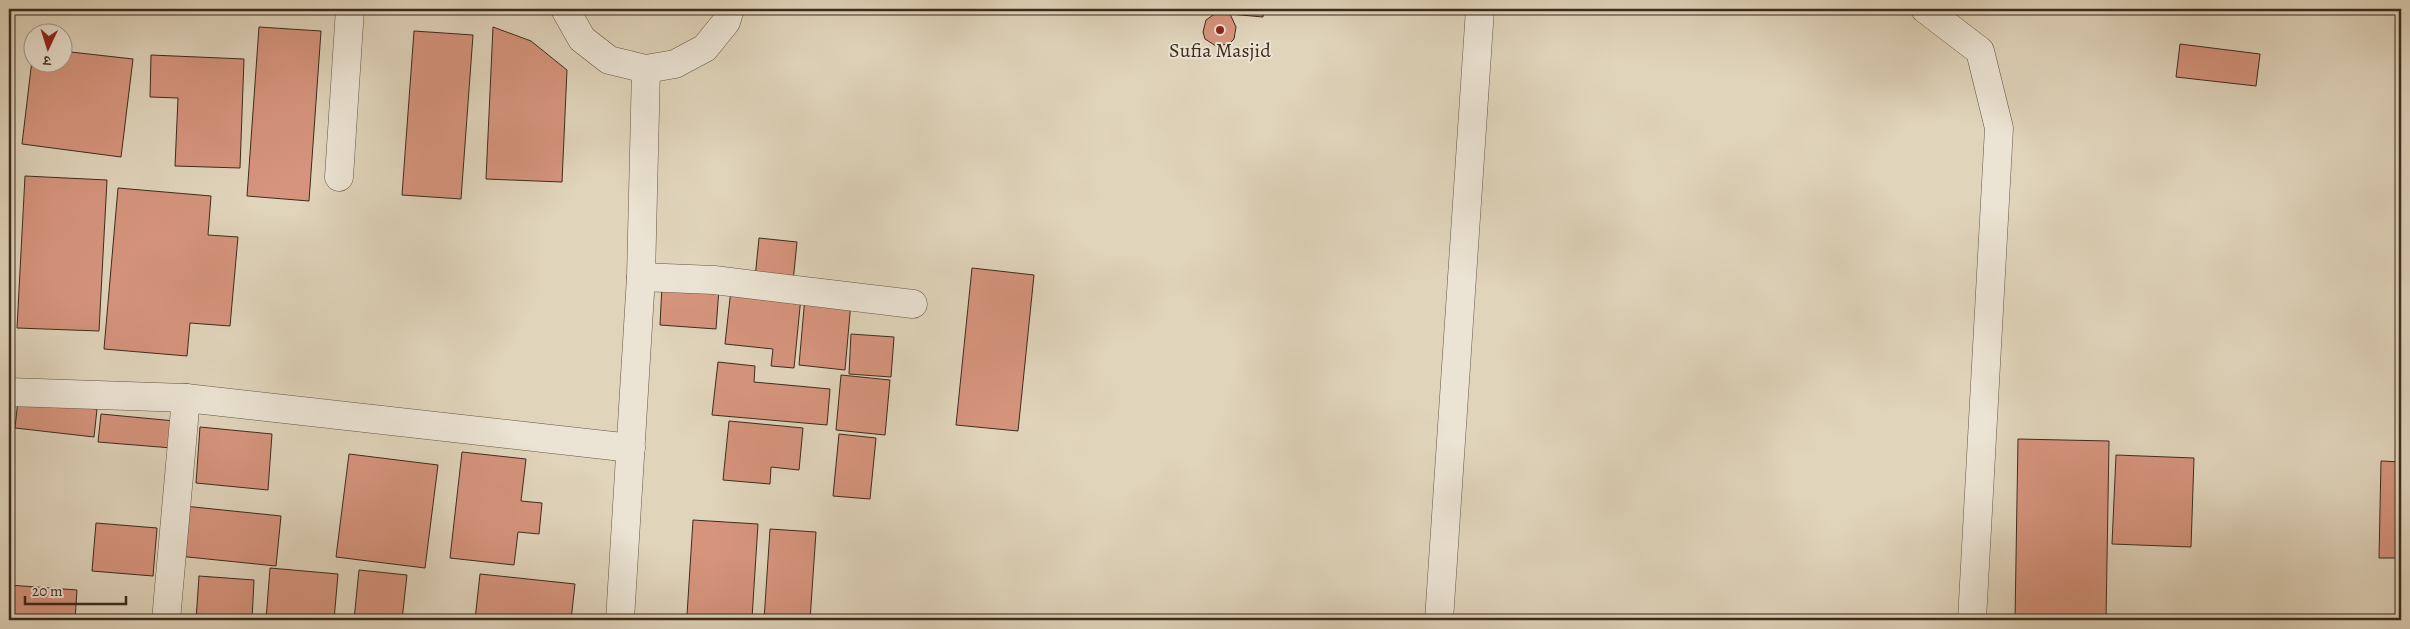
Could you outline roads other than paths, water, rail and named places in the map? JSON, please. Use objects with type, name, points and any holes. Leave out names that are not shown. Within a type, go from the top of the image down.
[{"type":"street","points":[[339,177],[350,9]]},
{"type":"street","points":[[565,9],[582,39],[609,60],[646,69],[675,64],[705,48],[726,22],[730,9]]},
{"type":"street","points":[[1438,620],[1480,9]]},
{"type":"street","points":[[1925,9],[1980,51],[1999,128],[1972,620]]},
{"type":"street","points":[[620,620],[641,277],[646,69]]},
{"type":"street","points":[[641,277],[714,280],[914,304]]},
{"type":"street","points":[[9,392],[186,398],[631,448]]},
{"type":"street","points":[[166,620],[186,398]]},
{"type":"place","name":"Sufia Masjid","points":[[1220,30]]}]
